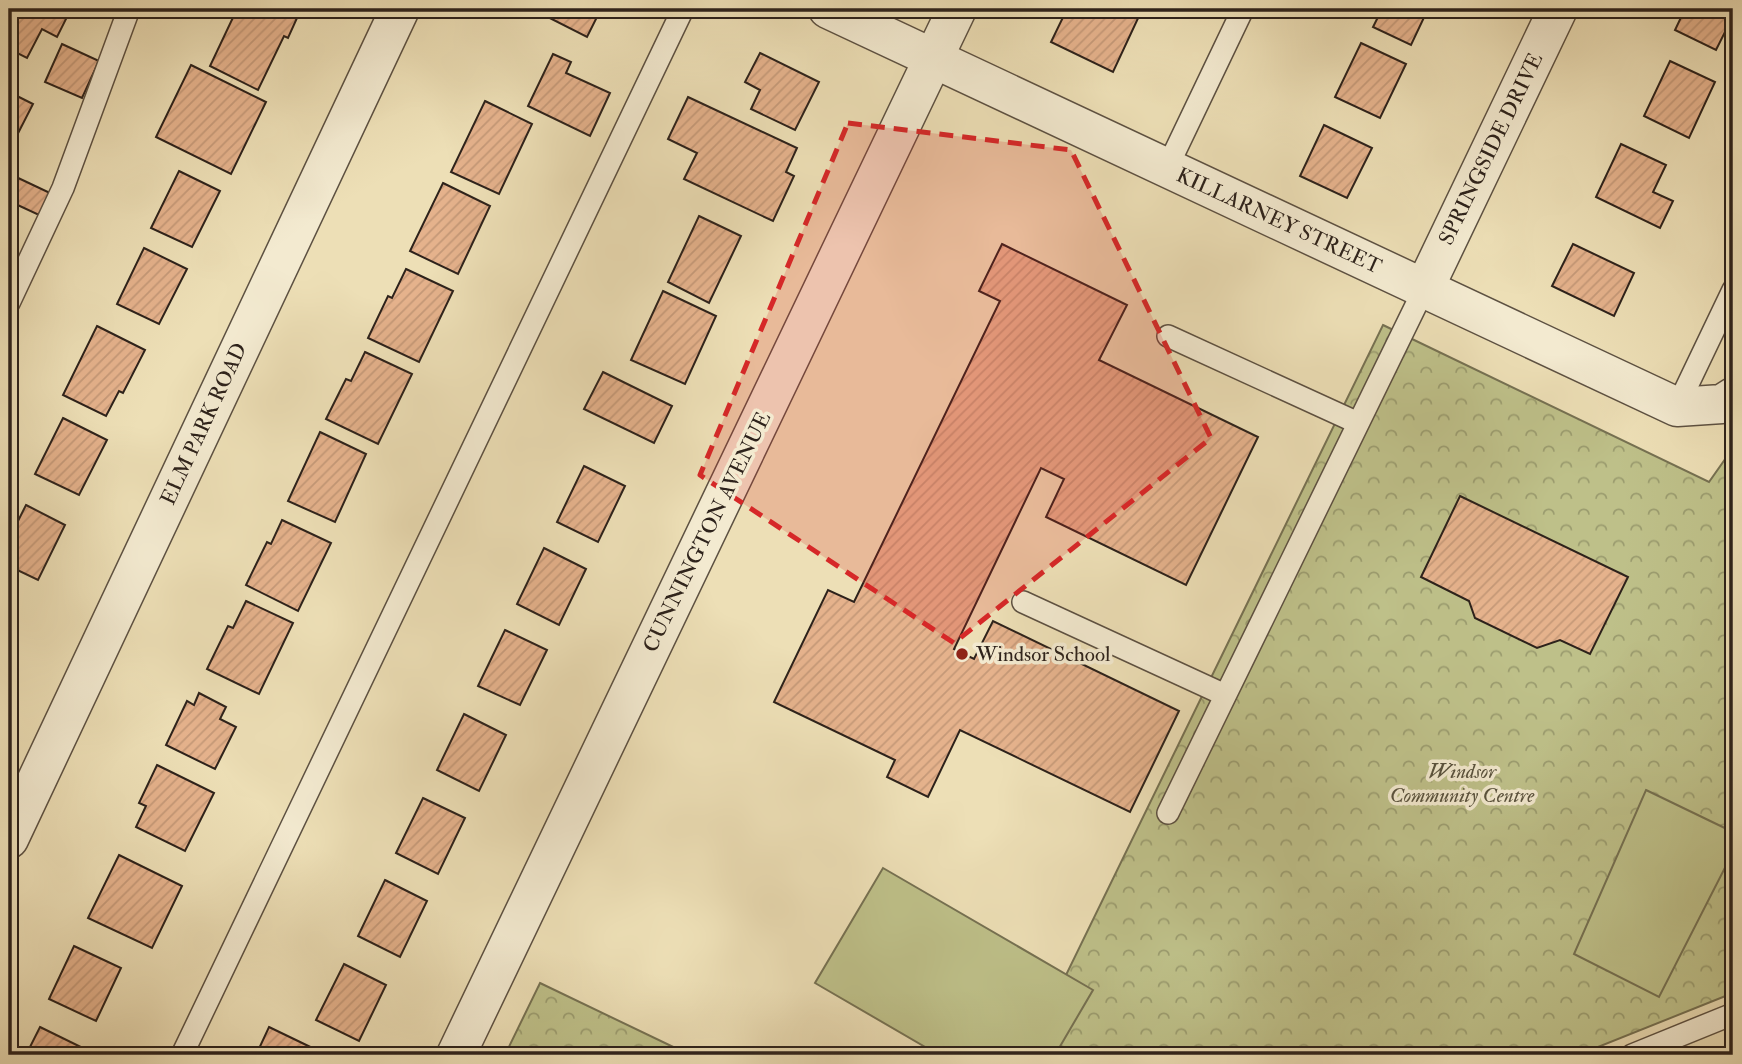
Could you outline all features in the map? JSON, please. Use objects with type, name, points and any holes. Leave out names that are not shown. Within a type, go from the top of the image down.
[{"type":"street","name":"ELM PARK ROAD","points":[[9,839],[400,9]]},
{"type":"street","name":"KILLARNEY STREET","points":[[828,9],[1676,407],[1722,404],[1733,397]]},
{"type":"street","name":"CUNNINGTON AVENUE","points":[[456,1055],[957,9]]},
{"type":"street","name":"SPRINGSIDE DRIVE","points":[[1424,289],[1558,9]]},
{"type":"lane","points":[[9,303],[63,188],[129,9]]},
{"type":"lane","points":[[182,1055],[683,9]]},
{"type":"lane","points":[[1167,168],[1243,9]]},
{"type":"lane","points":[[1168,813],[1424,289]]},
{"type":"lane","points":[[1676,407],[1733,290]]},
{"type":"lane","points":[[1168,336],[1358,423]]},
{"type":"lane","points":[[1023,602],[1225,695]]},
{"type":"lane","points":[[1632,1055],[1733,1014]]},
{"type":"highlighted area","points":[[848,123],[1071,150],[1211,438],[954,643],[700,475]]},
{"type":"green space","name":"Windsor Community Centre","points":[[1383,325],[1709,482],[1733,448],[1733,993],[1578,1055],[1027,1055]]},
{"type":"green space","points":[[1646,790],[1733,832],[1733,852],[1659,997],[1574,954]]},
{"type":"green space","points":[[883,868],[1093,990],[1055,1055],[939,1055],[815,983]]},
{"type":"green space","points":[[540,983],[690,1055],[505,1055]]},
{"type":"building","points":[[9,9],[57,9],[68,15],[57,37],[42,29],[27,58],[9,49]]},
{"type":"building","points":[[237,9],[278,9],[297,18],[288,38],[284,36],[258,90],[210,66]]},
{"type":"building","points":[[532,9],[601,9],[587,37]]},
{"type":"building","points":[[1067,9],[1128,9],[1140,14],[1113,72],[1051,42]]},
{"type":"building","points":[[1382,9],[1428,9],[1411,45],[1373,27]]},
{"type":"building","points":[[1685,9],[1733,9],[1733,16],[1716,50],[1675,30]]},
{"type":"building","points":[[1361,43],[1406,64],[1380,118],[1335,97]]},
{"type":"building","points":[[62,44],[99,61],[82,98],[45,82]]},
{"type":"building","points":[[760,53],[819,82],[795,130],[751,109],[760,90],[745,82]]},
{"type":"building","points":[[553,54],[571,62],[566,73],[610,93],[590,136],[528,106]]},
{"type":"building","points":[[1670,61],[1715,82],[1689,138],[1644,116]]},
{"type":"building","points":[[191,65],[266,102],[231,174],[156,137]]},
{"type":"building","points":[[9,92],[33,104],[9,151]]},
{"type":"building","points":[[688,97],[797,148],[786,172],[794,176],[773,221],[684,179],[697,153],[668,139]]},
{"type":"building","points":[[485,101],[532,124],[499,194],[451,172]]},
{"type":"building","points":[[1324,125],[1372,148],[1347,198],[1300,176]]},
{"type":"building","points":[[1621,144],[1666,165],[1653,192],[1673,201],[1660,228],[1596,197]]},
{"type":"building","points":[[179,171],[220,191],[192,247],[151,228]]},
{"type":"building","points":[[14,176],[50,193],[39,215],[9,201],[9,187]]},
{"type":"building","points":[[443,183],[490,206],[458,274],[410,251]]},
{"type":"building","points":[[699,216],[741,236],[709,303],[668,282]]},
{"type":"building","points":[[1002,244],[1127,305],[1099,360],[1258,437],[1186,585],[1046,517],[1064,479],[1041,468],[954,649],[974,659],[993,621],[1179,711],[1130,812],[960,730],[928,797],[887,777],[895,760],[774,702],[828,590],[854,602],[1000,301],[979,291]]},
{"type":"building","points":[[1573,244],[1634,273],[1614,316],[1552,286]]},
{"type":"building","points":[[144,248],[187,269],[159,324],[117,304]]},
{"type":"building","points":[[406,269],[453,291],[419,362],[368,338],[388,296],[392,298]]},
{"type":"building","points":[[663,291],[716,316],[685,384],[631,360]]},
{"type":"building","points":[[97,326],[145,350],[123,393],[119,391],[106,416],[63,395]]},
{"type":"building","points":[[365,352],[412,374],[378,444],[326,419],[346,379],[351,381]]},
{"type":"building","points":[[603,372],[672,406],[654,443],[584,409]]},
{"type":"building","points":[[63,418],[107,440],[79,495],[35,474]]},
{"type":"building","points":[[320,432],[366,454],[335,522],[288,501]]},
{"type":"building","points":[[584,466],[625,486],[598,542],[557,522]]},
{"type":"building","points":[[1460,496],[1628,577],[1590,654],[1560,640],[1537,648],[1475,618],[1469,601],[1421,577]]},
{"type":"building","points":[[26,505],[65,525],[38,580],[9,566],[9,539]]},
{"type":"building","points":[[282,520],[331,543],[298,611],[246,585],[267,542],[271,544]]},
{"type":"building","points":[[544,548],[586,569],[559,625],[517,604]]},
{"type":"building","points":[[246,601],[293,623],[259,694],[207,669],[228,626],[233,628]]},
{"type":"building","points":[[505,630],[547,650],[520,705],[478,686]]},
{"type":"building","points":[[199,693],[226,707],[220,719],[236,727],[215,769],[166,745],[187,701],[194,705]]},
{"type":"building","points":[[464,714],[506,735],[479,791],[437,770]]},
{"type":"building","points":[[157,765],[214,793],[185,851],[136,827],[146,806],[139,803]]},
{"type":"building","points":[[423,798],[465,818],[438,874],[396,853]]},
{"type":"building","points":[[119,855],[182,886],[152,948],[88,918]]},
{"type":"building","points":[[385,880],[427,901],[400,957],[358,936]]},
{"type":"building","points":[[74,946],[121,968],[96,1021],[49,999]]},
{"type":"building","points":[[344,964],[386,985],[359,1041],[316,1020]]},
{"type":"building","points":[[40,1027],[89,1051],[87,1055],[20,1055],[23,1049],[28,1051]]},
{"type":"building","points":[[269,1027],[327,1055],[256,1055]]},
{"type":"place","name":"Windsor School","points":[[962,654]]}]
